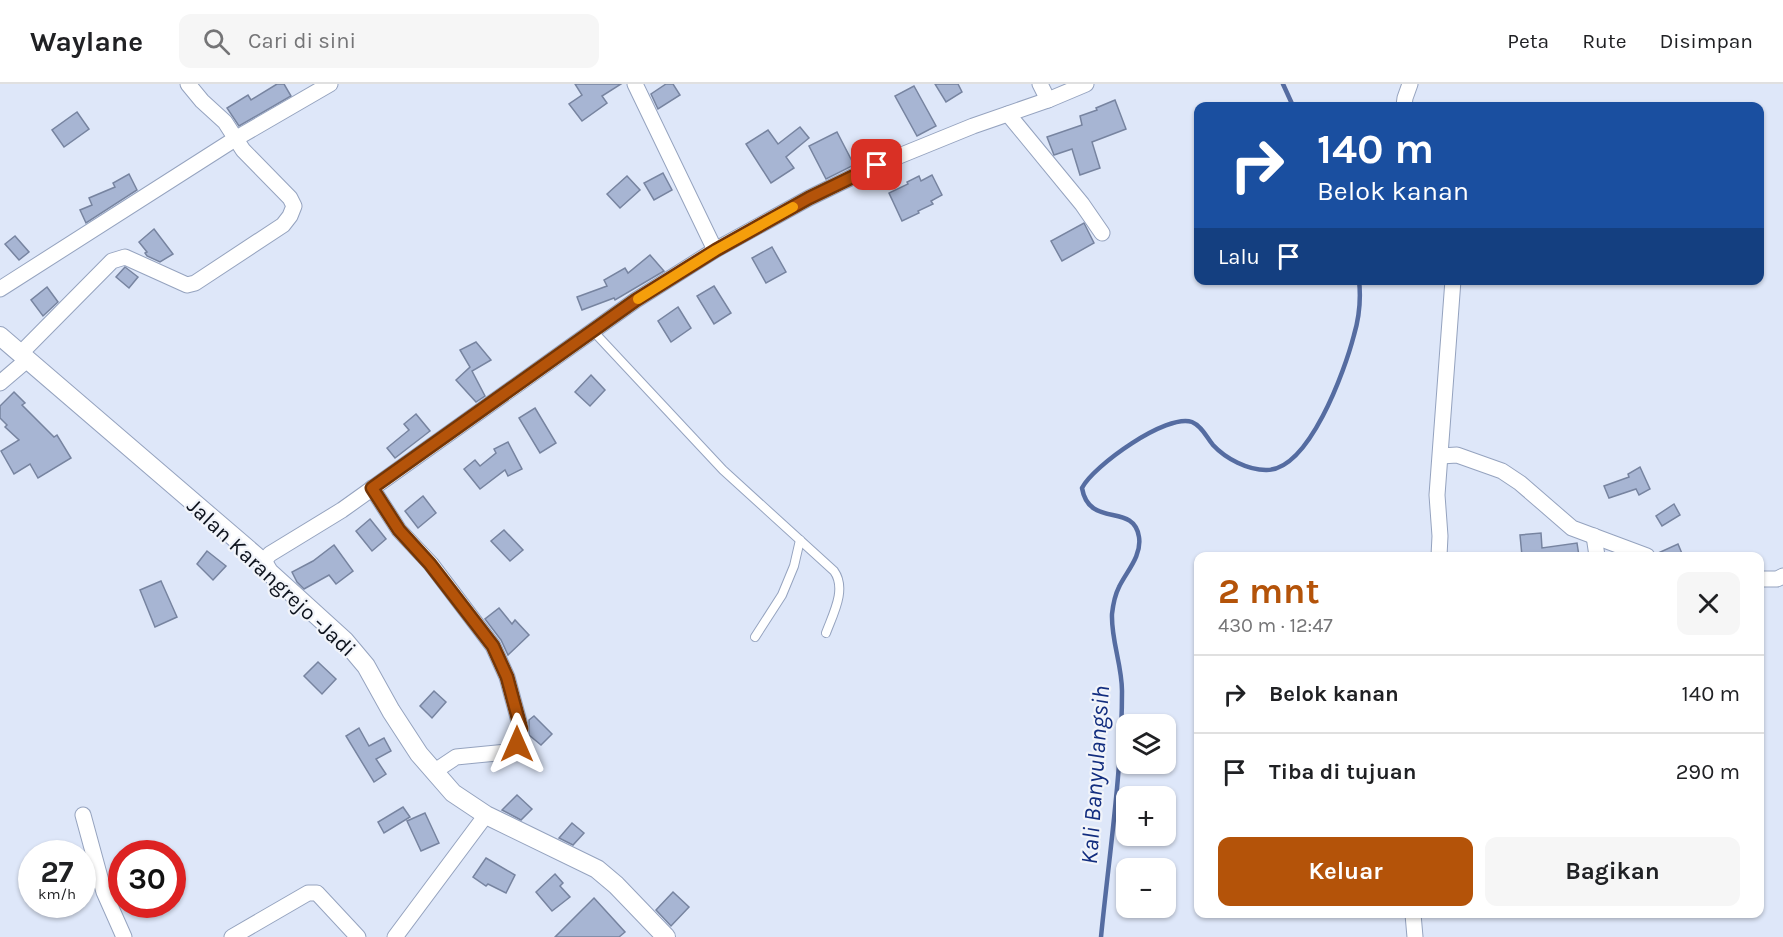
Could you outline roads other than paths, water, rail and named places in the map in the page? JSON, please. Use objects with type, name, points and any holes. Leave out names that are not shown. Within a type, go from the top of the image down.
[{"type":"street","points":[[0,383],[112,261],[125,257],[187,285],[195,284],[283,225],[290,216],[294,206],[290,198],[253,161],[225,122],[202,101],[188,84]]},
{"type":"street","points":[[0,289],[235,139],[330,84]]},
{"type":"street","points":[[635,84],[716,250]]},
{"type":"street","points":[[1040,84],[1048,100]]},
{"type":"street","points":[[263,562],[270,554],[342,510],[636,300],[716,250],[809,198],[877,165],[1086,84]]},
{"type":"street","points":[[1404,102],[1410,84]]},
{"type":"street","points":[[1008,114],[1082,204],[1102,233]]},
{"type":"street","points":[[1439,552],[1437,495],[1453,285]]},
{"type":"street","name":"Jalan Karangrejo -Jadi","points":[[0,336],[263,562],[269,572],[345,641],[366,666],[419,754],[453,793],[486,815],[597,869],[616,885],[666,937]]},
{"type":"street","points":[[1440,456],[1457,455],[1502,471],[1520,483],[1572,528],[1636,552]]},
{"type":"street","points":[[372,488],[399,530],[430,564],[493,646],[507,677],[521,729],[517,744],[507,752],[456,757],[435,771]]},
{"type":"street","points":[[1594,536],[1596,552]]},
{"type":"street","points":[[1764,579],[1777,579],[1783,576]]},
{"type":"street","points":[[83,815],[104,892],[124,937]]},
{"type":"street","points":[[395,937],[486,815]]},
{"type":"street","points":[[232,937],[308,893],[317,893],[358,937]]},
{"type":"street","points":[[1413,918],[1415,937]]},
{"type":"lane","points":[[592,332],[723,470],[834,572],[840,583],[839,596],[826,633]]},
{"type":"lane","points":[[754,637],[782,595],[794,566],[800,540]]},
{"type":"waterway","name":"Kali Banyulangsih","points":[[1283,84],[1291,102]]},
{"type":"waterway","name":"Kali Banyulangsih","points":[[1101,937],[1121,722],[1122,681],[1113,633],[1112,614],[1118,590],[1138,551],[1139,537],[1129,520],[1093,508],[1086,500],[1082,488],[1100,467],[1132,443],[1166,425],[1181,421],[1196,424],[1218,450],[1238,463],[1266,470],[1282,466],[1297,454],[1310,437],[1334,393],[1356,328],[1360,301],[1359,285]]}]
